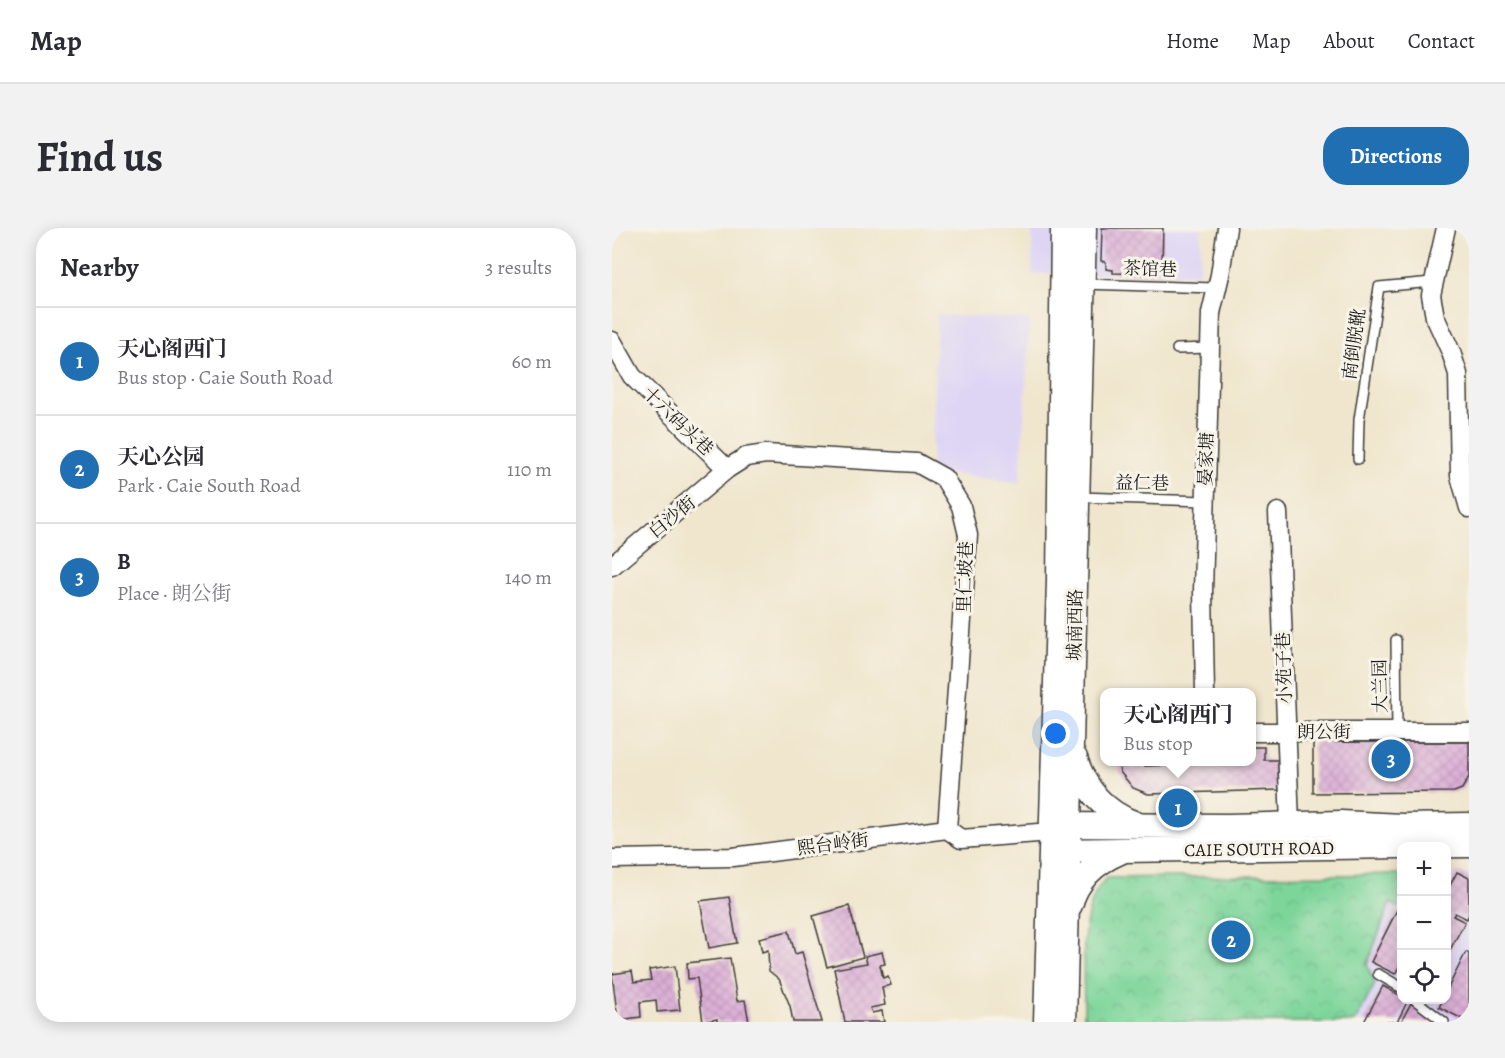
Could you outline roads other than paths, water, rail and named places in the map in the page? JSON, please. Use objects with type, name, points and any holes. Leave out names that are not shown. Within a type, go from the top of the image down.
[{"type":"main road","name":"城南西路","points":[[1046,1022],[1058,837],[1063,228]]},
{"type":"main road","name":"城南西路","points":[[1064,1022],[1066,919],[1058,837],[1072,749],[1084,228]]},
{"type":"main road","points":[[1072,749],[1080,774],[1091,793],[1105,808],[1141,826]]},
{"type":"main road","name":"CAIE SOUTH ROAD","points":[[1058,837],[1141,826],[1469,825]]},
{"type":"main road","name":"CAIE SOUTH ROAD","points":[[1058,837],[1123,851],[1397,848]]},
{"type":"main road","name":"CAIE SOUTH ROAD","points":[[1451,846],[1469,845]]},
{"type":"main road","points":[[1066,919],[1072,898],[1081,881],[1106,858],[1123,851]]},
{"type":"street","name":"晏家塘","points":[[1205,688],[1205,501],[1211,313],[1215,288],[1221,275],[1227,228]]},
{"type":"street","points":[[1446,228],[1432,282],[1435,317],[1458,374],[1464,425],[1460,476],[1469,507]]},
{"type":"street","name":"十六码头巷","points":[[612,341],[632,376],[727,469]]},
{"type":"street","name":"里仁坡巷","points":[[704,491],[727,469],[746,457],[766,454],[917,463],[944,478],[961,506],[968,535],[947,829]]},
{"type":"street","name":"白沙街","points":[[612,566],[704,491]]},
{"type":"street","name":"小苑子巷","points":[[1278,512],[1290,824]]},
{"type":"street","name":"朗公街","points":[[1256,732],[1468,732]]},
{"type":"street","name":"熙台岭街","points":[[612,859],[733,857],[947,829],[961,838],[1058,837]]},
{"type":"street","points":[[1451,851],[1469,860]]},
{"type":"lane","name":"南倒脱靴","points":[[1358,459],[1359,420],[1379,287],[1432,282]]},
{"type":"lane","name":"茶馆巷","points":[[1083,284],[1215,288]]},
{"type":"lane","points":[[1177,349],[1210,348]]},
{"type":"lane","name":"益仁巷","points":[[1078,497],[1205,501]]},
{"type":"lane","name":"大兰园","points":[[1396,640],[1397,732]]},
{"type":"lane","points":[[1378,974],[1397,986]]},
{"type":"lane","points":[[1421,1004],[1444,1022]]},
{"type":"place","name":"B","points":[[1391,759]]},
{"type":"place","name":"天心阁西门","points":[[1178,808]]},
{"type":"place","name":"天心公园","points":[[1231,940]]}]
